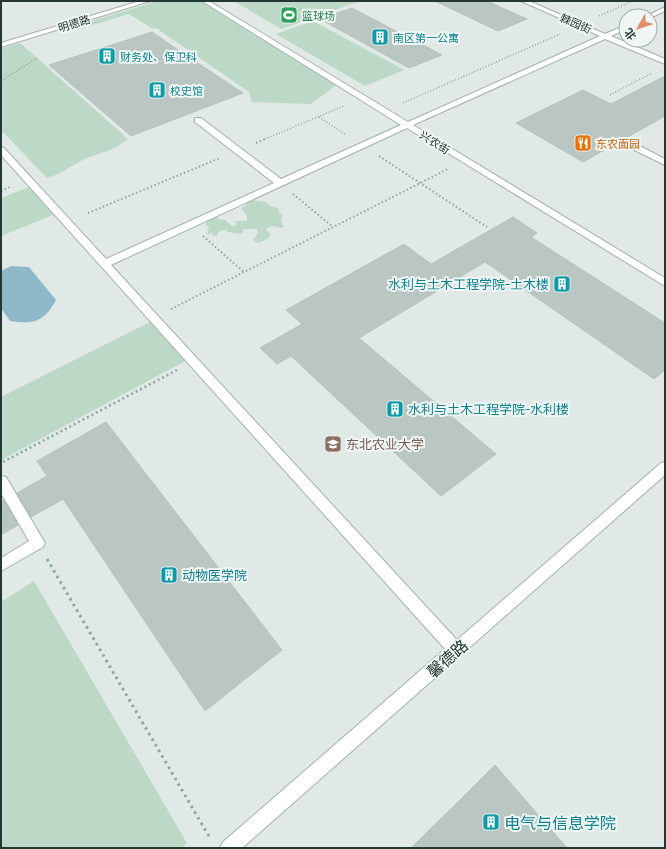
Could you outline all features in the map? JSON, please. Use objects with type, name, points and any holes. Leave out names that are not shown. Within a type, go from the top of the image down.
[{"type":"street","name":"明德路","points":[[1,45],[147,1]]},
{"type":"street","name":"兴农街","points":[[206,1],[665,283]]},
{"type":"street","name":"棘园街","points":[[524,1],[665,62]]},
{"type":"street","points":[[104,264],[618,30]]},
{"type":"street","points":[[198,120],[280,183]]},
{"type":"street","points":[[631,145],[665,162]]},
{"type":"street","points":[[1,150],[456,650]]},
{"type":"street","name":"馨德路","points":[[229,848],[665,467]]},
{"type":"street","points":[[1,481],[38,543],[1,565]]},
{"type":"path","points":[[384,111],[633,1]]},
{"type":"path","points":[[1,81],[37,58]]},
{"type":"path","points":[[610,95],[658,70]]},
{"type":"path","points":[[319,117],[487,227]]},
{"type":"path","points":[[154,318],[465,160]]},
{"type":"path","points":[[280,183],[333,227]]},
{"type":"path","points":[[190,224],[245,273]]},
{"type":"path","points":[[1,464],[194,362]]},
{"type":"path","points":[[38,543],[212,841]]},
{"type":"green space","points":[[158,1],[205,1],[339,83],[311,104],[252,102],[249,92],[156,28],[153,29],[129,14],[80,29],[76,26]]},
{"type":"green space","name":"篮球场","points":[[234,1],[360,1],[281,29]]},
{"type":"green space","points":[[313,21],[404,70],[365,86],[276,34]]},
{"type":"green space","points":[[20,43],[128,139],[111,149],[83,160],[47,178],[1,130],[1,49]]},
{"type":"green space","points":[[29,187],[53,215],[1,236],[1,198]]},
{"type":"green space","points":[[253,200],[267,202],[269,205],[279,209],[278,212],[282,214],[281,221],[284,227],[271,226],[266,229],[271,235],[266,240],[258,243],[253,240],[258,233],[257,229],[244,229],[242,234],[228,232],[226,229],[218,232],[218,235],[213,236],[212,233],[207,235],[209,226],[206,226],[206,220],[216,215],[218,219],[225,220],[233,227],[237,224],[235,221],[247,221],[247,215],[241,208],[247,205],[246,202]]},
{"type":"green space","points":[[150,322],[185,361],[1,460],[1,397]]},
{"type":"green space","points":[[34,581],[187,843],[181,848],[1,848],[1,602]]},
{"type":"water","points":[[11,266],[29,267],[56,300],[47,313],[38,320],[32,322],[10,321],[1,308],[1,271]]},
{"type":"building","points":[[435,1],[487,1],[527,19],[498,31]]},
{"type":"building","name":"南区第一公寓","points":[[352,8],[442,55],[409,68],[320,19]]},
{"type":"building","name":"校史馆","points":[[152,32],[243,93],[131,136],[49,65]]},
{"type":"building","name":"东农面园","points":[[665,76],[665,116],[583,162],[516,123],[583,90],[611,104]]},
{"type":"building","name":"水利与土木工程学院-水利楼","points":[[513,217],[537,233],[531,237],[665,323],[665,370],[654,379],[485,262],[359,338],[496,454],[441,496],[291,356],[277,364],[260,348],[302,324],[286,310],[404,244],[431,264]]},
{"type":"building","name":"动物医学院","points":[[106,422],[282,650],[205,711],[63,499],[31,517],[17,493],[47,476],[37,461]]},
{"type":"building","points":[[4,500],[18,525],[1,535],[1,502]]},
{"type":"building","name":"电气与信息学院","points":[[495,765],[567,848],[411,848],[463,797]]},
{"type":"place","name":"篮球场","points":[[289,15]]},
{"type":"place","name":"南区第一公寓","points":[[380,37]]},
{"type":"place","name":"财务处、保卫科","points":[[107,56]]},
{"type":"place","name":"校史馆","points":[[157,90]]},
{"type":"place","name":"东农面园","points":[[583,143]]},
{"type":"place","name":"水利与土木工程学院-土木楼","points":[[562,284]]},
{"type":"place","name":"水利与土木工程学院-水利楼","points":[[395,409]]},
{"type":"place","name":"东北农业大学","points":[[333,444]]},
{"type":"place","name":"动物医学院","points":[[169,575]]},
{"type":"place","name":"电气与信息学院","points":[[491,822]]}]
